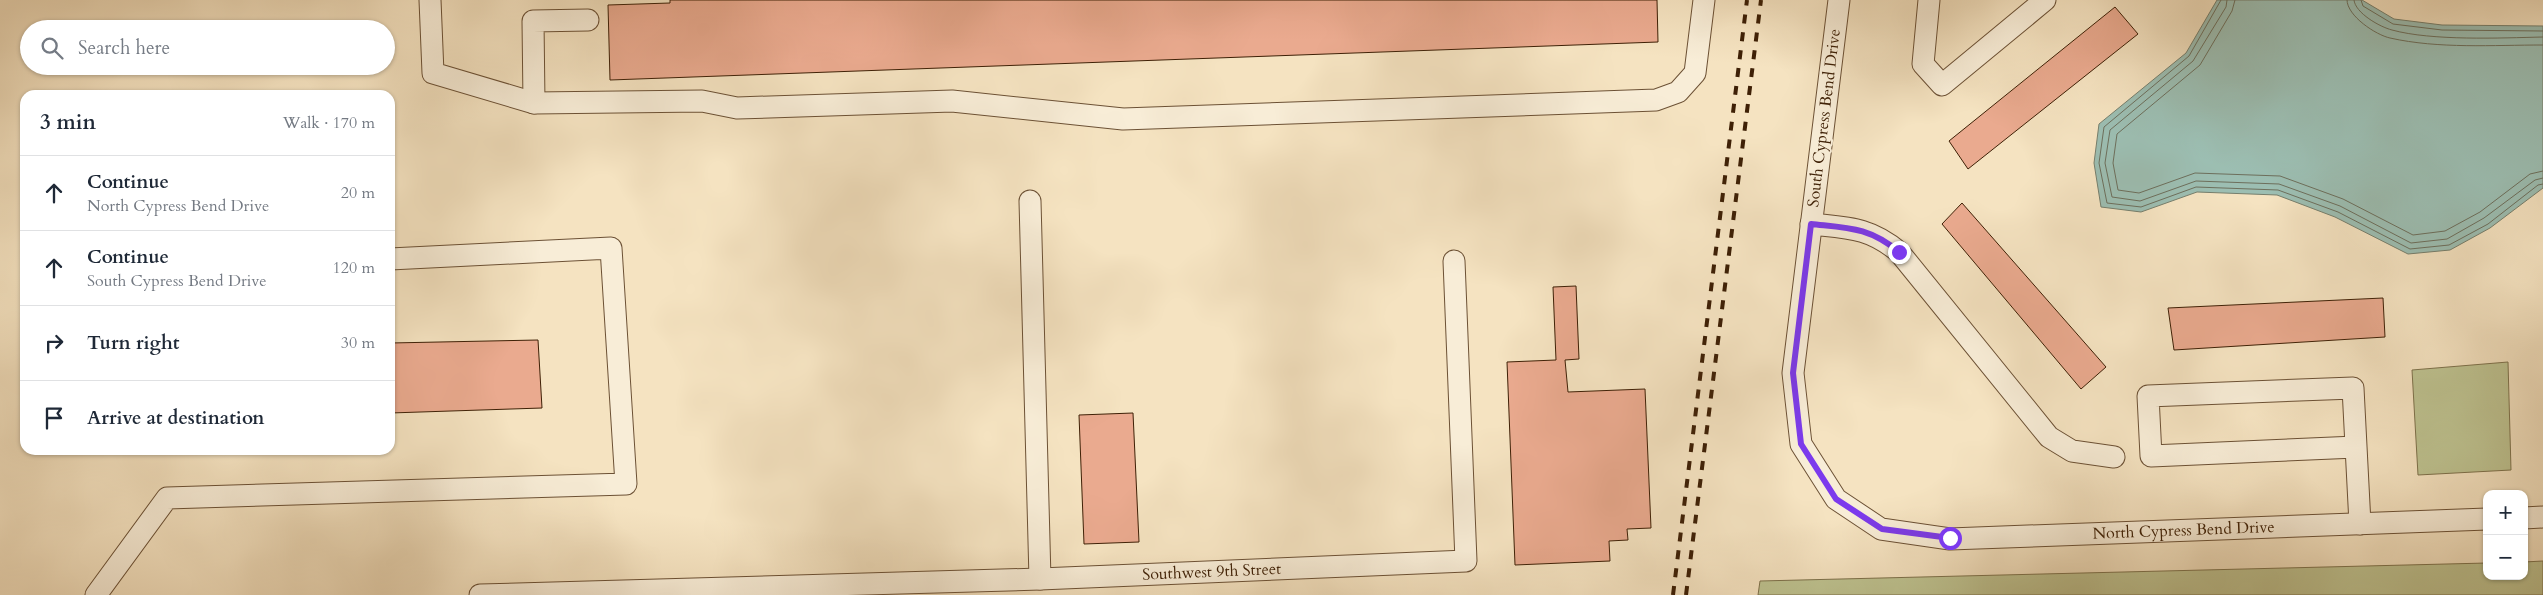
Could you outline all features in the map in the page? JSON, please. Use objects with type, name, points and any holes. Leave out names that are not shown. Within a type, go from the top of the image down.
[{"type":"street","points":[[430,0],[433,72],[534,103],[702,100],[737,108],[952,101],[1123,119],[1656,100],[1678,92],[1695,72],[1704,0]]},
{"type":"street","name":"South Cypress Bend Drive","points":[[1839,0],[1793,373],[1801,444],[1836,499],[1882,529]]},
{"type":"street","points":[[1929,0],[1923,64],[1942,85],[2046,0]]},
{"type":"street","points":[[534,103],[533,21],[588,20]]},
{"type":"street","points":[[1030,201],[1040,579]]},
{"type":"street","points":[[1811,224],[1857,230],[1882,237],[1899,252],[2049,437],[2072,451],[2114,458]]},
{"type":"street","points":[[96,595],[167,498],[626,484],[611,248],[395,259]]},
{"type":"street","name":"Southwest 9th Street","points":[[480,595],[1040,579],[1466,561],[1454,261]]},
{"type":"street","points":[[2356,447],[2151,456],[2148,396],[2353,388],[2360,524]]},
{"type":"street","points":[[2528,518],[2543,517]]},
{"type":"street","name":"North Cypress Bend Drive","points":[[1882,529],[1950,538],[2483,519]]},
{"type":"green space","points":[[2508,362],[2511,470],[2418,475],[2412,370]]},
{"type":"green space","points":[[2543,561],[2543,595],[1758,595],[1760,581],[2483,563],[2483,580],[2528,580],[2528,562]]},
{"type":"water","points":[[2217,0],[2362,0],[2394,19],[2442,25],[2543,26],[2543,188],[2490,228],[2450,250],[2408,254],[2335,217],[2277,195],[2197,192],[2141,212],[2101,207],[2094,163],[2099,124],[2186,53]]},
{"type":"building","points":[[670,0],[1657,0],[1658,42],[610,80],[608,5],[670,3]]},
{"type":"building","points":[[2115,7],[2138,34],[1968,169],[1949,141]]},
{"type":"building","points":[[1962,203],[2106,367],[2081,389],[1942,224]]},
{"type":"building","points":[[1576,286],[1579,359],[1565,360],[1568,392],[1645,389],[1651,528],[1627,529],[1628,540],[1609,541],[1610,561],[1515,565],[1507,362],[1556,360],[1553,287]]},
{"type":"building","points":[[2383,298],[2385,337],[2174,350],[2168,308]]},
{"type":"building","points":[[538,340],[542,408],[395,413],[395,343]]},
{"type":"building","points":[[1133,413],[1139,542],[1084,544],[1079,415]]},
{"type":"railway","points":[[1673,595],[1747,0]]},
{"type":"railway","points":[[1686,595],[1761,0]]},
{"type":"route","points":[[1899,252],[1882,237],[1857,230],[1811,224],[1793,373],[1801,444],[1836,499],[1882,529],[1950,538]]}]
